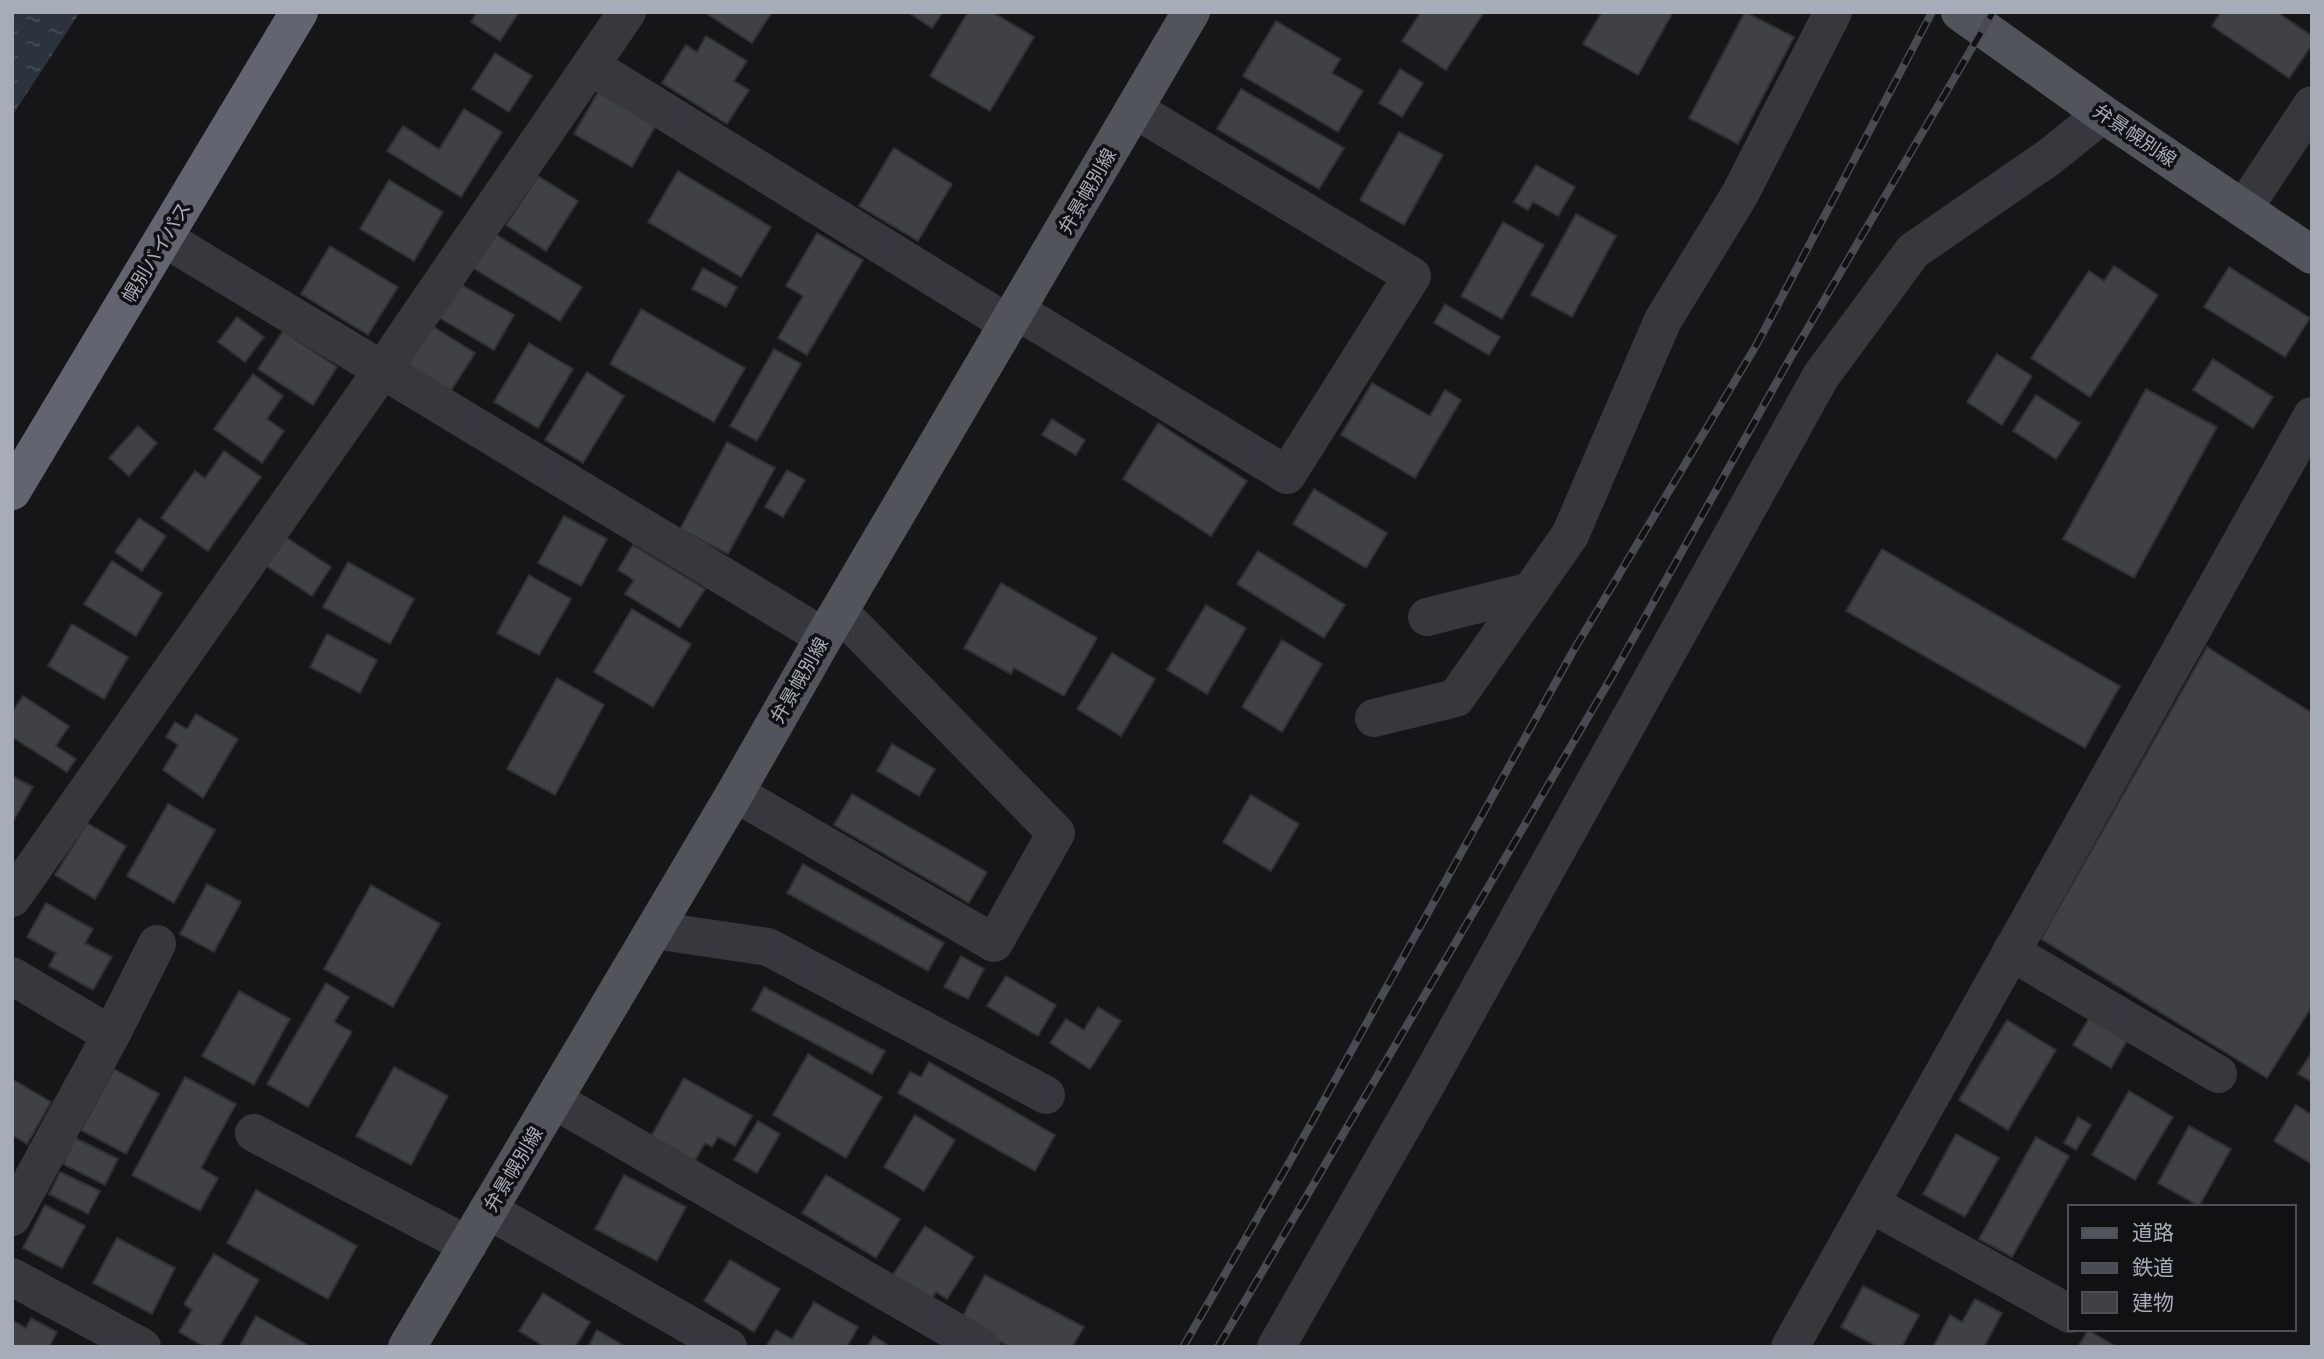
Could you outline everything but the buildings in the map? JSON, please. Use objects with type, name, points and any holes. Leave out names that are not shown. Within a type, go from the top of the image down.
[{"type":"highway","name":"幌別バイパス","points":[[12,491],[299,12]]},
{"type":"main road","name":"弁景幌別線","points":[[407,1347],[735,793],[1191,12]]},
{"type":"main road","name":"弁景幌別線","points":[[1960,12],[2103,114],[2312,256]]},
{"type":"street","points":[[12,898],[383,369],[627,12]]},
{"type":"street","points":[[1374,718],[1456,698],[1570,535],[1663,320],[1740,194],[1833,12]]},
{"type":"street","points":[[590,66],[1013,318],[1287,475],[1412,276],[1134,109]]},
{"type":"street","points":[[2244,208],[2312,105]]},
{"type":"street","points":[[1276,1347],[1427,1083],[1821,376],[1913,251],[2048,159],[2103,114]]},
{"type":"street","points":[[164,238],[383,369],[832,624],[1056,833],[993,943],[735,793]]},
{"type":"street","points":[[1790,1347],[2312,415]]},
{"type":"street","points":[[1427,617],[1531,591]]},
{"type":"street","points":[[654,930],[768,947],[1046,1096]]},
{"type":"street","points":[[12,1217],[157,944]]},
{"type":"street","points":[[2011,952],[2218,1074]]},
{"type":"street","points":[[12,976],[111,1035]]},
{"type":"street","points":[[554,1100],[982,1347]]},
{"type":"street","points":[[254,1133],[467,1245]]},
{"type":"street","points":[[1871,1204],[2068,1313]]},
{"type":"street","points":[[488,1210],[727,1347]]},
{"type":"street","points":[[12,1277],[142,1347]]},
{"type":"water","points":[[12,12],[80,12],[12,116]]},
{"type":"railway","points":[[1183,1347],[1293,1156],[1572,653],[1757,344],[1932,12]]},
{"type":"railway","points":[[1218,1347],[1611,678],[1788,362],[1993,12]]}]
